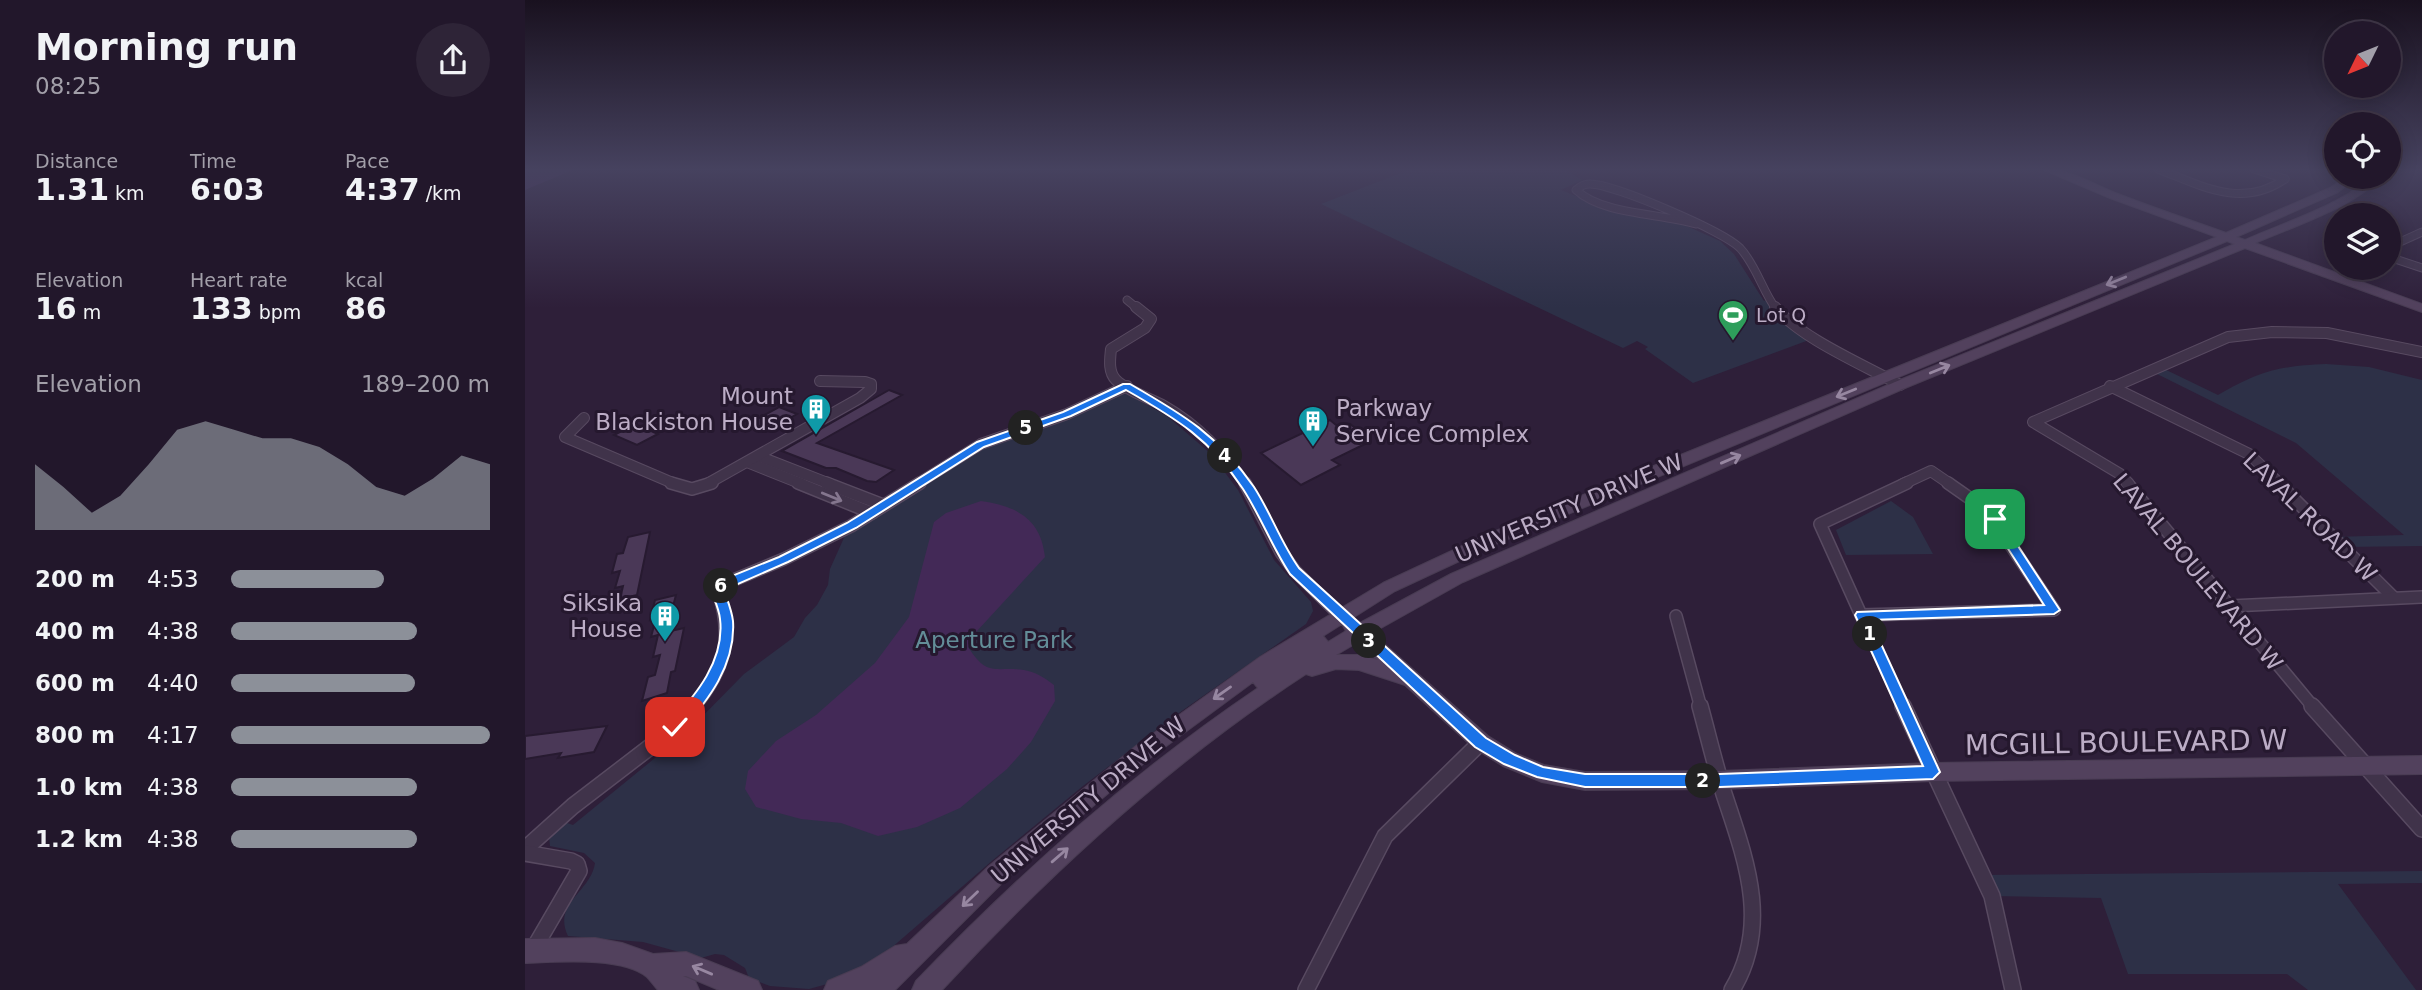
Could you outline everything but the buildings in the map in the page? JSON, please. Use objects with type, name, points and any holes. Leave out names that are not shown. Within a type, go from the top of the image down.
[{"type":"main road","points":[[2167,215],[2422,308]]},
{"type":"main road","points":[[2179,215],[2237,239],[2261,236],[2308,215]]},
{"type":"main road","points":[[2199,222],[2237,226],[2274,215]]},
{"type":"main road","name":"UNIVERSITY DRIVE W","points":[[877,990],[997,873],[1143,752],[1267,662],[1389,587],[1462,553],[1893,381],[2217,256],[2237,239],[2278,215]]},
{"type":"main road","points":[[2139,287],[2282,215]]},
{"type":"main road","points":[[2186,222],[2203,234],[2205,240],[2197,248]]},
{"type":"main road","points":[[2261,236],[2283,256]]},
{"type":"main road","name":"UNIVERSITY DRIVE W","points":[[925,990],[1031,881],[1186,750],[1282,681],[1358,631],[1457,578],[1893,381],[2197,248],[2237,239]]},
{"type":"main road","points":[[2217,256],[2249,252],[2283,256]]},
{"type":"main road","points":[[1358,631],[1361,623],[1384,605],[1443,570],[1462,553]]},
{"type":"main road","points":[[1186,750],[1261,684],[1324,638],[1341,616]]},
{"type":"main road","name":"MCGILL BOULEVARD W","points":[[1341,616],[1481,743],[1510,760],[1542,773],[1585,781],[1720,780],[1933,772],[2422,765]]},
{"type":"main road","points":[[1282,681],[1321,665],[1346,660],[1378,666],[1420,685]]},
{"type":"main road","points":[[837,990],[870,976],[927,940]]},
{"type":"main road","points":[[529,950],[595,950],[622,955],[653,966],[686,964],[749,990]]},
{"type":"main road","points":[[653,966],[667,982],[686,990]]},
{"type":"street","points":[[1663,215],[1696,224]]},
{"type":"street","points":[[1674,215],[1736,244],[1746,255],[1768,299],[1786,318],[1893,381]]},
{"type":"street","points":[[2401,242],[2422,232]]},
{"type":"street","points":[[2401,261],[2422,268]]},
{"type":"street","points":[[1127,300],[1151,318],[1150,324],[1111,349],[1112,374],[1127,386],[1185,420],[1219,448],[1250,490],[1281,552],[1295,571],[1341,616]]},
{"type":"street","name":"LAVAL BOULEVARD W","points":[[2422,352],[2327,333],[2272,332],[2228,337],[2110,386],[2033,422],[2120,474],[2231,606],[2282,672],[2422,829]]},
{"type":"street","points":[[584,418],[565,437],[685,488],[712,483],[860,398],[871,389],[871,384],[865,382],[820,381]]},
{"type":"street","points":[[529,950],[579,872],[577,864],[569,860],[546,859],[525,851],[579,801],[656,744],[704,696],[720,665],[726,641],[726,618],[717,587],[819,543],[981,444],[1067,414],[1127,386]]},
{"type":"street","name":"LAVAL ROAD W","points":[[2110,386],[2249,454],[2394,598]]},
{"type":"street","points":[[758,456],[877,509]]},
{"type":"street","points":[[747,463],[877,509]]},
{"type":"street","points":[[1861,615],[2054,610],[1988,511],[1931,471],[1820,524],[1861,615],[1933,772],[1992,896],[2013,990]]},
{"type":"street","name":"LAVAL ROAD W","points":[[2231,606],[2422,597]]},
{"type":"street","points":[[1676,615],[1720,780],[1752,886],[1754,920],[1749,954],[1732,990]]},
{"type":"street","points":[[1306,990],[1385,836],[1481,743]]},
{"type":"green space","points":[[1344,215],[1633,215],[1678,222],[1720,241],[1734,254],[1764,301],[1768,299],[1817,337],[1693,383],[1637,341],[1623,348]]},
{"type":"green space","points":[[2326,364],[2369,367],[2422,380],[2422,546],[2343,547],[2332,537],[2404,535],[2296,443],[2149,370],[2158,366],[2218,395],[2270,371]]},
{"type":"green space","name":"Aperture Park","points":[[1126,393],[1167,416],[1211,454],[1238,490],[1274,560],[1311,602],[1313,611],[1306,624],[1176,715],[1083,786],[875,962],[849,978],[809,989],[770,986],[749,978],[745,968],[724,955],[715,954],[701,958],[643,942],[568,936],[564,925],[568,906],[587,882],[595,863],[584,853],[550,846],[549,836],[561,821],[573,825],[688,731],[744,674],[794,637],[828,585],[830,569],[847,531],[969,452]]},
{"type":"green space","points":[[1891,501],[1913,517],[1933,554],[1846,555],[1836,530]]},
{"type":"green space","points":[[2422,871],[2422,883],[2338,884],[2416,990],[2308,990],[2287,974],[2128,974],[2101,898],[1992,896],[1983,875]]},
{"type":"shaded area","points":[[981,501],[1006,507],[1025,517],[1043,544],[1045,557],[977,631],[968,647],[987,667],[1028,671],[1054,685],[1055,701],[1031,742],[1007,769],[960,808],[917,827],[878,836],[841,823],[801,819],[756,807],[745,789],[748,771],[776,741],[816,715],[875,663],[909,617],[934,522],[946,513]]},
{"type":"place","name":"Lot Q","points":[[1733,342]]},
{"type":"place","name":"Mount Blackiston House","points":[[816,436]]},
{"type":"place","name":"Parkway Service Complex","points":[[1313,448]]},
{"type":"place","name":"Siksika House","points":[[665,643]]},
{"type":"route","points":[[675,727],[704,696],[726,648],[726,618],[717,587],[784,559],[851,526],[981,444],[1067,414],[1127,386],[1185,420],[1219,448],[1250,490],[1281,552],[1295,571],[1481,743],[1510,760],[1542,773],[1585,781],[1720,780],[1933,772],[1861,615],[2054,610],[1995,519]]}]
